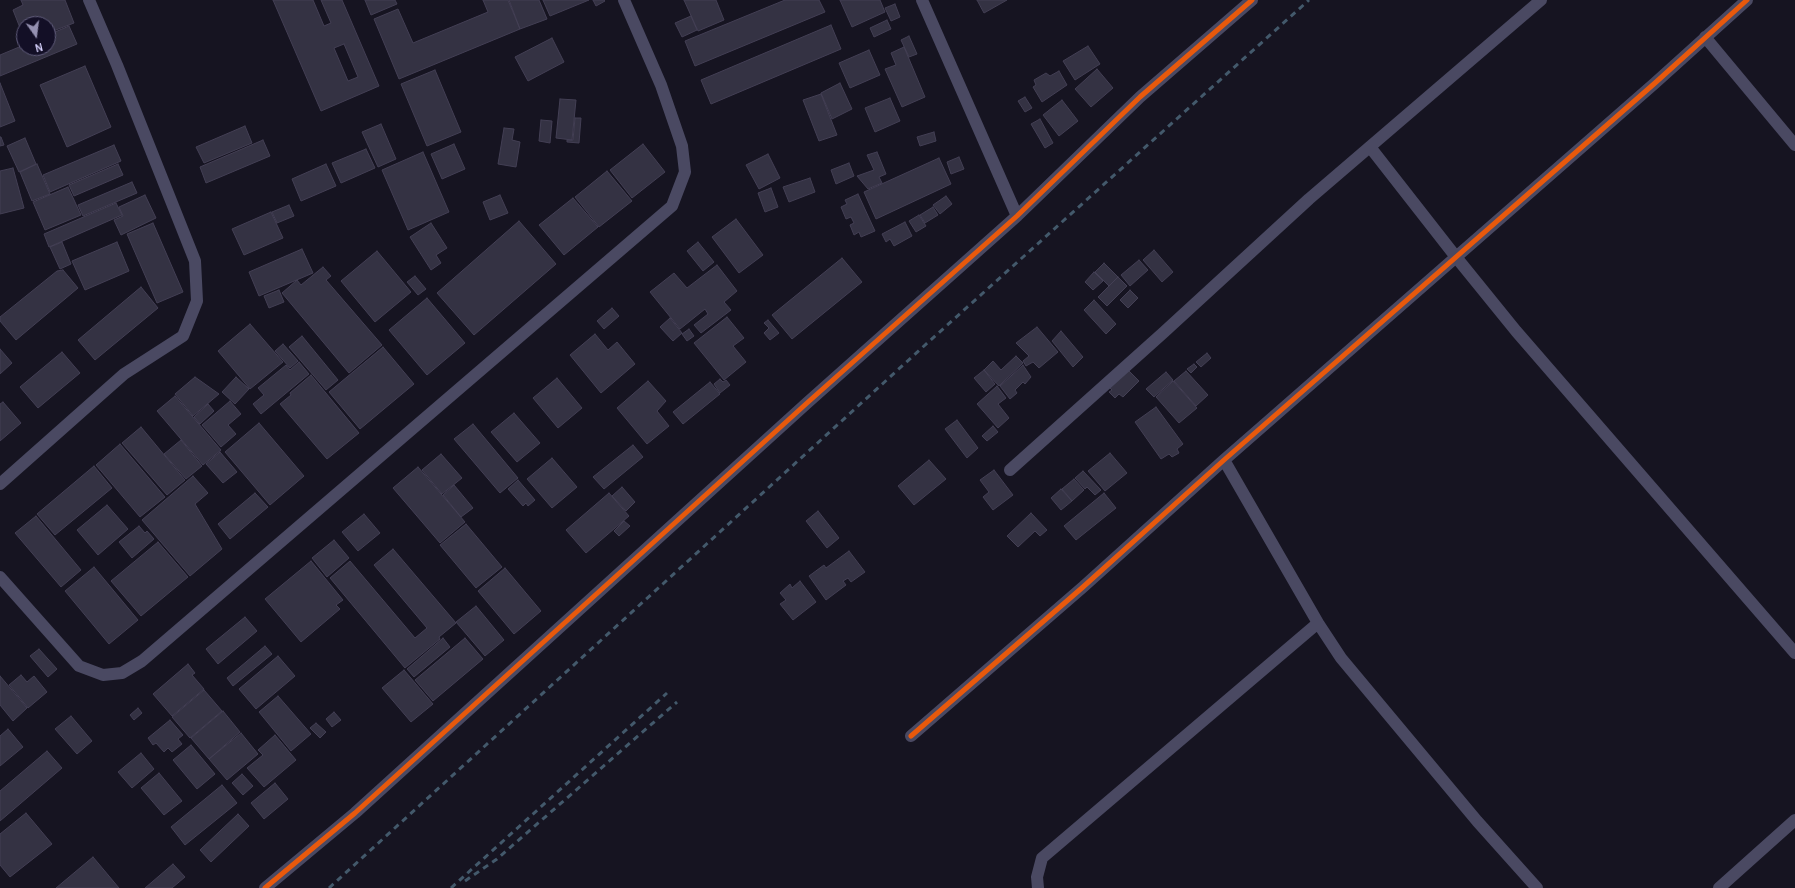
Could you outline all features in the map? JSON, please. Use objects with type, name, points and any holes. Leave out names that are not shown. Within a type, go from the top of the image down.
[{"type":"street","points":[[0,484],[124,374],[183,336],[197,301],[195,261],[120,72],[89,0]]},
{"type":"street","points":[[0,577],[79,666],[103,675],[122,673],[142,661],[672,206],[685,172],[682,146],[660,85],[624,0]]},
{"type":"street","points":[[922,0],[1017,216]]},
{"type":"street","points":[[264,888],[355,813],[807,403],[1017,216],[1140,97],[1252,0]]},
{"type":"street","points":[[1010,470],[1163,333],[1309,199],[1541,0]]},
{"type":"street","points":[[911,736],[1083,587],[1224,460],[1655,83],[1747,0]]},
{"type":"street","points":[[1705,37],[1795,145]]},
{"type":"street","points":[[1370,147],[1521,337],[1795,653]]},
{"type":"street","points":[[1224,460],[1318,623],[1346,664],[1477,821],[1536,888]]},
{"type":"street","points":[[1038,888],[1037,877],[1042,858],[1318,623]]},
{"type":"street","points":[[1719,888],[1795,820]]},
{"type":"building","points":[[21,0],[65,0],[74,23],[56,30],[56,16],[16,16],[16,18],[13,10],[23,5]]},
{"type":"building","points":[[273,0],[313,0],[324,26],[331,23],[321,0],[342,0],[379,86],[321,111]],"holes":[[[344,44],[358,77],[348,81],[334,48]]]},
{"type":"building","points":[[365,0],[395,0],[397,4],[371,15]]},
{"type":"building","points":[[483,0],[508,0],[520,29],[399,79],[374,19],[398,9],[413,43],[488,12]]},
{"type":"building","points":[[509,0],[539,0],[547,19],[520,29]]},
{"type":"building","points":[[543,0],[589,0],[550,16]]},
{"type":"building","points":[[593,0],[604,0],[605,1],[596,6]]},
{"type":"building","points":[[684,0],[716,0],[724,20],[698,31]]},
{"type":"building","points":[[785,0],[819,0],[825,12],[695,66],[685,41]]},
{"type":"building","points":[[840,0],[880,0],[885,12],[852,27]]},
{"type":"building","points":[[977,0],[1007,0],[984,13]]},
{"type":"building","points":[[895,4],[900,17],[891,21],[885,8]]},
{"type":"building","points":[[691,16],[697,30],[682,37],[675,23]]},
{"type":"building","points":[[887,20],[891,29],[874,37],[870,28]]},
{"type":"building","points":[[831,25],[841,49],[711,104],[701,80]]},
{"type":"building","points":[[69,26],[77,44],[56,53],[56,32]]},
{"type":"building","points":[[909,36],[917,54],[909,57],[901,40]]},
{"type":"building","points":[[552,38],[564,62],[528,81],[515,57]]},
{"type":"building","points":[[1088,46],[1100,64],[1075,80],[1063,61]]},
{"type":"building","points":[[904,47],[925,97],[902,107],[885,69],[896,65],[891,53]]},
{"type":"building","points":[[16,48],[16,56],[48,56],[0,76],[0,55]]},
{"type":"building","points":[[869,50],[880,75],[850,88],[839,63]]},
{"type":"building","points":[[85,66],[111,127],[67,147],[40,85]]},
{"type":"building","points":[[1097,69],[1113,88],[1091,107],[1075,89]]},
{"type":"building","points":[[435,70],[461,132],[427,146],[401,84]]},
{"type":"building","points":[[1059,71],[1067,85],[1042,102],[1033,87],[1036,85],[1034,80],[1046,73],[1050,76]]},
{"type":"building","points":[[0,83],[15,121],[0,127]]},
{"type":"building","points":[[840,83],[852,109],[832,119],[821,93]]},
{"type":"building","points":[[821,94],[837,135],[819,141],[803,100]]},
{"type":"building","points":[[1025,97],[1032,108],[1025,112],[1018,101]]},
{"type":"building","points":[[890,98],[900,121],[875,132],[865,108]]},
{"type":"building","points":[[560,99],[576,100],[572,140],[556,138]]},
{"type":"building","points":[[1062,100],[1078,121],[1059,136],[1043,115]]},
{"type":"building","points":[[575,118],[581,118],[579,143],[567,142],[567,140],[573,140]]},
{"type":"building","points":[[1040,119],[1053,143],[1045,148],[1031,124]]},
{"type":"building","points":[[541,120],[552,121],[550,143],[539,141]]},
{"type":"building","points":[[381,124],[396,159],[378,167],[362,132]]},
{"type":"building","points":[[245,126],[252,143],[204,163],[196,147]]},
{"type":"building","points":[[504,128],[514,129],[512,140],[520,142],[516,167],[498,164]]},
{"type":"building","points":[[934,132],[936,141],[920,146],[917,137]]},
{"type":"building","points":[[0,137],[4,145],[0,146]]},
{"type":"building","points":[[25,138],[36,164],[19,172],[7,146]]},
{"type":"building","points":[[263,140],[270,156],[206,183],[200,167]]},
{"type":"building","points":[[454,144],[465,169],[442,179],[431,154]]},
{"type":"building","points":[[643,144],[665,172],[632,198],[610,170]]},
{"type":"building","points":[[114,145],[121,161],[50,192],[43,175]]},
{"type":"building","points":[[366,149],[375,168],[341,183],[332,163]]},
{"type":"building","points":[[423,152],[449,212],[408,230],[382,170]]},
{"type":"building","points":[[877,152],[886,174],[879,177],[882,183],[868,189],[857,176],[874,170],[867,155]]},
{"type":"building","points":[[768,154],[780,178],[759,189],[746,165]]},
{"type":"building","points":[[959,157],[964,169],[951,174],[947,162]]},
{"type":"building","points":[[939,158],[951,184],[876,219],[864,192]]},
{"type":"building","points":[[849,163],[854,176],[836,184],[831,170]]},
{"type":"building","points":[[37,164],[50,194],[32,201],[20,172]]},
{"type":"building","points":[[118,164],[123,175],[74,196],[69,185]]},
{"type":"building","points":[[326,164],[336,186],[301,201],[292,179]]},
{"type":"building","points":[[13,168],[24,208],[0,214],[0,171]]},
{"type":"building","points":[[607,171],[632,201],[599,227],[575,197]]},
{"type":"building","points":[[810,178],[815,192],[789,202],[783,187]]},
{"type":"building","points":[[132,182],[137,193],[83,216],[78,205]]},
{"type":"building","points":[[68,187],[81,215],[45,230],[33,202]]},
{"type":"building","points":[[771,188],[778,207],[765,212],[758,193]]},
{"type":"building","points":[[858,194],[875,231],[861,237],[859,232],[854,235],[850,225],[854,223],[851,217],[846,219],[841,207],[847,204],[845,200]]},
{"type":"building","points":[[145,195],[156,218],[121,235],[114,220],[123,216],[119,207]]},
{"type":"building","points":[[500,195],[508,213],[490,220],[483,202]]},
{"type":"building","points":[[946,196],[952,204],[940,214],[933,205]]},
{"type":"building","points":[[573,198],[598,227],[564,255],[539,225]]},
{"type":"building","points":[[116,203],[122,215],[49,247],[44,234]]},
{"type":"building","points":[[289,205],[294,216],[277,223],[272,212]]},
{"type":"building","points":[[933,207],[938,215],[925,223],[920,215]]},
{"type":"building","points":[[271,212],[283,238],[244,255],[232,229]]},
{"type":"building","points":[[919,215],[926,226],[916,232],[909,221]]},
{"type":"building","points":[[736,219],[763,255],[739,273],[712,237]]},
{"type":"building","points":[[519,221],[556,264],[474,335],[437,293]]},
{"type":"building","points":[[905,222],[912,236],[894,246],[890,239],[886,242],[882,234]]},
{"type":"building","points":[[153,223],[183,292],[157,303],[127,234]]},
{"type":"building","points":[[431,223],[447,248],[436,255],[441,263],[431,270],[410,237]]},
{"type":"building","points":[[62,242],[71,264],[60,269],[50,247]]},
{"type":"building","points":[[117,242],[129,271],[85,290],[72,261]]},
{"type":"building","points":[[698,242],[714,262],[703,271],[687,251]]},
{"type":"building","points":[[302,249],[313,273],[259,296],[249,272]]},
{"type":"building","points":[[1154,250],[1173,272],[1162,282],[1143,260]]},
{"type":"building","points":[[377,251],[411,292],[375,322],[341,281]]},
{"type":"building","points":[[842,258],[862,282],[792,339],[772,315]]},
{"type":"building","points":[[1139,260],[1148,270],[1130,286],[1121,275]]},
{"type":"building","points":[[1104,263],[1118,277],[1109,286],[1095,272]]},
{"type":"building","points":[[717,265],[737,291],[724,302],[731,310],[701,333],[694,325],[708,314],[705,309],[680,329],[650,292],[674,273],[687,288]]},
{"type":"building","points":[[323,267],[331,276],[326,280],[382,345],[349,373],[282,293],[297,280],[301,285]]},
{"type":"building","points":[[63,270],[78,288],[16,340],[0,321],[0,317],[57,271]]},
{"type":"building","points":[[1094,272],[1103,281],[1093,290],[1085,282]]},
{"type":"building","points":[[415,276],[426,289],[418,295],[407,282]]},
{"type":"building","points":[[1118,277],[1127,286],[1107,306],[1098,297]]},
{"type":"building","points":[[141,287],[158,308],[95,360],[78,340]]},
{"type":"building","points":[[279,290],[284,302],[269,308],[264,296]]},
{"type":"building","points":[[1130,290],[1138,298],[1128,308],[1120,300]]},
{"type":"building","points":[[427,298],[465,343],[427,375],[389,330]]},
{"type":"building","points":[[1094,300],[1116,324],[1106,334],[1084,310]]},
{"type":"building","points":[[612,308],[619,316],[604,329],[597,321]]},
{"type":"building","points":[[727,317],[744,338],[733,346],[746,362],[724,380],[694,343]]},
{"type":"building","points":[[670,318],[682,333],[673,341],[660,327]]},
{"type":"building","points":[[768,320],[779,333],[770,340],[764,333],[769,328],[764,323]]},
{"type":"building","points":[[250,324],[283,362],[250,389],[218,351]]},
{"type":"building","points":[[1037,327],[1058,352],[1039,368],[1033,362],[1026,366],[1023,361],[1029,356],[1016,343]]},
{"type":"building","points":[[689,329],[694,336],[687,341],[682,334]]},
{"type":"building","points":[[1061,331],[1083,357],[1073,367],[1052,341]]},
{"type":"building","points":[[595,334],[608,350],[617,342],[635,364],[601,393],[570,355]]},
{"type":"building","points":[[302,336],[338,380],[326,390],[289,347]]},
{"type":"building","points":[[283,344],[298,361],[290,368],[275,351]]},
{"type":"building","points":[[383,347],[414,384],[360,429],[329,392]]},
{"type":"building","points":[[0,349],[12,363],[0,374]]},
{"type":"building","points":[[62,352],[80,373],[38,408],[20,387]]},
{"type":"building","points":[[1207,353],[1211,358],[1201,367],[1196,362]]},
{"type":"building","points":[[1016,356],[1023,363],[999,386],[984,370],[993,361],[1001,370]]},
{"type":"building","points":[[299,362],[309,374],[261,414],[253,404],[264,395],[258,388],[286,365],[290,370]]},
{"type":"building","points":[[1194,364],[1197,367],[1191,373],[1187,369]]},
{"type":"building","points":[[1023,365],[1031,377],[1025,384],[1023,382],[1015,390],[1017,393],[1010,399],[1000,386]]},
{"type":"building","points":[[1127,369],[1139,381],[1123,397],[1119,394],[1115,398],[1109,392],[1112,390],[1109,387]]},
{"type":"building","points":[[984,370],[995,384],[986,392],[974,378]]},
{"type":"building","points":[[1186,371],[1208,395],[1196,406],[1174,381]]},
{"type":"building","points":[[1166,372],[1173,380],[1154,397],[1146,389]]},
{"type":"building","points":[[311,375],[359,433],[327,459],[280,404],[291,395],[290,393]]},
{"type":"building","points":[[195,377],[219,394],[193,416],[175,394]]},
{"type":"building","points":[[236,377],[249,389],[235,404],[222,392]]},
{"type":"building","points":[[557,378],[582,408],[558,428],[533,398]]},
{"type":"building","points":[[720,379],[723,382],[726,380],[730,385],[720,393],[714,384]]},
{"type":"building","points":[[648,381],[666,401],[657,411],[669,426],[647,444],[617,408]]},
{"type":"building","points":[[1173,381],[1197,408],[1179,423],[1156,397]]},
{"type":"building","points":[[710,382],[720,394],[683,424],[673,412]]},
{"type":"building","points":[[997,386],[1006,398],[998,404],[1009,418],[998,428],[977,404]]},
{"type":"building","points":[[175,396],[221,450],[203,465],[157,411]]},
{"type":"building","points":[[230,401],[241,414],[228,425],[236,434],[221,447],[202,425]]},
{"type":"building","points":[[3,402],[21,423],[0,441],[0,404]]},
{"type":"building","points":[[208,404],[214,411],[200,424],[194,417]]},
{"type":"building","points":[[1156,407],[1183,444],[1177,449],[1179,453],[1172,457],[1169,454],[1161,459],[1135,422]]},
{"type":"building","points":[[514,413],[540,443],[517,462],[491,432]]},
{"type":"building","points":[[957,420],[978,448],[967,458],[945,429]]},
{"type":"building","points":[[259,423],[304,476],[270,505],[225,452]]},
{"type":"building","points":[[473,424],[518,478],[500,493],[454,439]]},
{"type":"building","points":[[993,426],[998,432],[987,441],[982,436]]},
{"type":"building","points":[[141,427],[185,480],[167,495],[122,443]]},
{"type":"building","points":[[181,440],[202,466],[186,479],[164,454]]},
{"type":"building","points":[[120,444],[165,497],[140,517],[96,465]]},
{"type":"building","points":[[633,445],[643,457],[604,489],[593,477]]},
{"type":"building","points":[[220,452],[237,472],[223,483],[206,464]]},
{"type":"building","points":[[1110,453],[1127,473],[1105,491],[1088,471]]},
{"type":"building","points":[[441,454],[462,478],[442,494],[422,470]]},
{"type":"building","points":[[552,458],[577,487],[552,508],[527,479]]},
{"type":"building","points":[[929,460],[946,479],[914,505],[898,486]]},
{"type":"building","points":[[94,466],[112,488],[55,535],[37,514]]},
{"type":"building","points":[[418,467],[465,522],[440,543],[393,488]]},
{"type":"building","points":[[994,470],[1013,495],[993,510],[983,497],[989,492],[980,480]]},
{"type":"building","points":[[1083,471],[1101,490],[1095,495],[1087,487],[1085,489],[1075,478]]},
{"type":"building","points":[[193,476],[208,493],[195,504],[222,549],[190,576],[142,520]]},
{"type":"building","points":[[1074,479],[1084,490],[1072,501],[1062,489]]},
{"type":"building","points":[[518,480],[535,500],[528,506],[526,503],[523,506],[508,489]]},
{"type":"building","points":[[454,485],[473,508],[461,517],[443,495]]},
{"type":"building","points":[[622,487],[635,502],[626,511],[612,496]]},
{"type":"building","points":[[1061,489],[1072,501],[1061,510],[1051,498]]},
{"type":"building","points":[[255,493],[268,507],[230,539],[218,524]]},
{"type":"building","points":[[609,493],[629,516],[586,553],[566,530]]},
{"type":"building","points":[[1104,493],[1116,508],[1076,540],[1064,526]]},
{"type":"building","points":[[107,505],[128,529],[98,555],[77,530]]},
{"type":"building","points":[[818,511],[839,538],[827,548],[806,521]]},
{"type":"building","points":[[1031,513],[1047,530],[1040,536],[1035,531],[1018,547],[1007,536]]},
{"type":"building","points":[[364,514],[380,533],[358,551],[342,532]]},
{"type":"building","points":[[36,516],[81,570],[61,587],[15,533]]},
{"type":"building","points":[[624,521],[630,526],[619,536],[614,531]]},
{"type":"building","points":[[466,524],[502,567],[476,588],[440,545]]},
{"type":"building","points":[[139,526],[145,533],[147,531],[154,539],[132,558],[119,542]]},
{"type":"building","points":[[334,540],[349,558],[327,577],[312,558]]},
{"type":"building","points":[[158,542],[188,577],[141,616],[111,581]]},
{"type":"building","points":[[393,549],[456,623],[439,637],[440,639],[405,668],[330,578],[350,561],[415,638],[427,628],[374,565]]},
{"type":"building","points":[[849,551],[865,572],[851,582],[848,578],[843,581],[846,585],[826,600],[809,576],[824,565],[826,568]]},
{"type":"building","points":[[311,561],[343,600],[336,605],[340,609],[301,642],[265,599]]},
{"type":"building","points":[[94,567],[138,620],[109,644],[65,591]]},
{"type":"building","points":[[505,568],[541,611],[514,634],[478,591]]},
{"type":"building","points":[[800,581],[816,602],[793,620],[780,604],[786,600],[780,593],[790,584],[792,588]]},
{"type":"building","points":[[476,606],[504,640],[485,656],[456,622]]},
{"type":"building","points":[[245,617],[257,631],[218,664],[206,649]]},
{"type":"building","points":[[443,638],[450,647],[414,677],[407,669]]},
{"type":"building","points":[[465,638],[483,659],[433,701],[415,680]]},
{"type":"building","points":[[265,646],[272,654],[233,686],[227,678]]},
{"type":"building","points":[[39,649],[57,669],[48,677],[30,656]]},
{"type":"building","points":[[278,656],[295,676],[256,709],[239,689]]},
{"type":"building","points":[[188,664],[195,673],[192,675],[204,689],[172,716],[153,694]]},
{"type":"building","points":[[404,670],[433,704],[411,722],[382,688]]},
{"type":"building","points":[[21,675],[27,682],[34,676],[47,692],[28,708],[9,685]]},
{"type":"building","points":[[0,676],[27,708],[13,721],[0,705]]},
{"type":"building","points":[[204,690],[222,711],[190,738],[172,717]]},
{"type":"building","points":[[278,696],[311,734],[291,751],[259,712]]},
{"type":"building","points":[[138,708],[142,713],[134,720],[130,715]]},
{"type":"building","points":[[223,711],[240,732],[209,759],[191,738]]},
{"type":"building","points":[[334,712],[341,720],[332,727],[326,719]]},
{"type":"building","points":[[71,716],[92,741],[77,754],[55,729]]},
{"type":"building","points":[[170,720],[183,735],[178,739],[182,744],[172,752],[168,748],[164,752],[156,743],[153,745],[148,738]]},
{"type":"building","points":[[316,723],[326,732],[320,738],[310,728]]},
{"type":"building","points":[[8,729],[23,747],[0,766],[0,736]]},
{"type":"building","points":[[241,733],[258,754],[227,780],[209,759]]},
{"type":"building","points":[[275,735],[296,760],[264,787],[247,768],[263,755],[258,750]]},
{"type":"building","points":[[191,745],[215,774],[197,789],[173,760]]},
{"type":"building","points":[[47,751],[62,768],[0,821],[0,791]]},
{"type":"building","points":[[141,753],[154,769],[132,788],[118,772]]},
{"type":"building","points":[[159,773],[182,801],[164,815],[141,788]]},
{"type":"building","points":[[242,774],[253,786],[243,795],[232,783]]},
{"type":"building","points":[[275,783],[288,799],[264,819],[251,803]]},
{"type":"building","points":[[222,785],[237,803],[185,845],[171,827]]},
{"type":"building","points":[[26,813],[52,844],[10,877],[0,865],[0,834]]},
{"type":"building","points":[[238,814],[249,826],[211,862],[200,850]]},
{"type":"building","points":[[93,857],[119,888],[56,888]]},
{"type":"building","points":[[173,864],[185,877],[172,888],[145,888]]},
{"type":"railway","points":[[329,888],[924,346],[1309,0]]},
{"type":"railway","points":[[451,888],[667,693]]},
{"type":"railway","points":[[465,881],[497,859],[677,702]]},
{"type":"cycle path","points":[[265,888],[355,813],[807,403],[1017,216],[1140,97],[1252,0]]},
{"type":"cycle path","points":[[911,736],[1083,587],[1224,460],[1655,83],[1747,0]]}]
